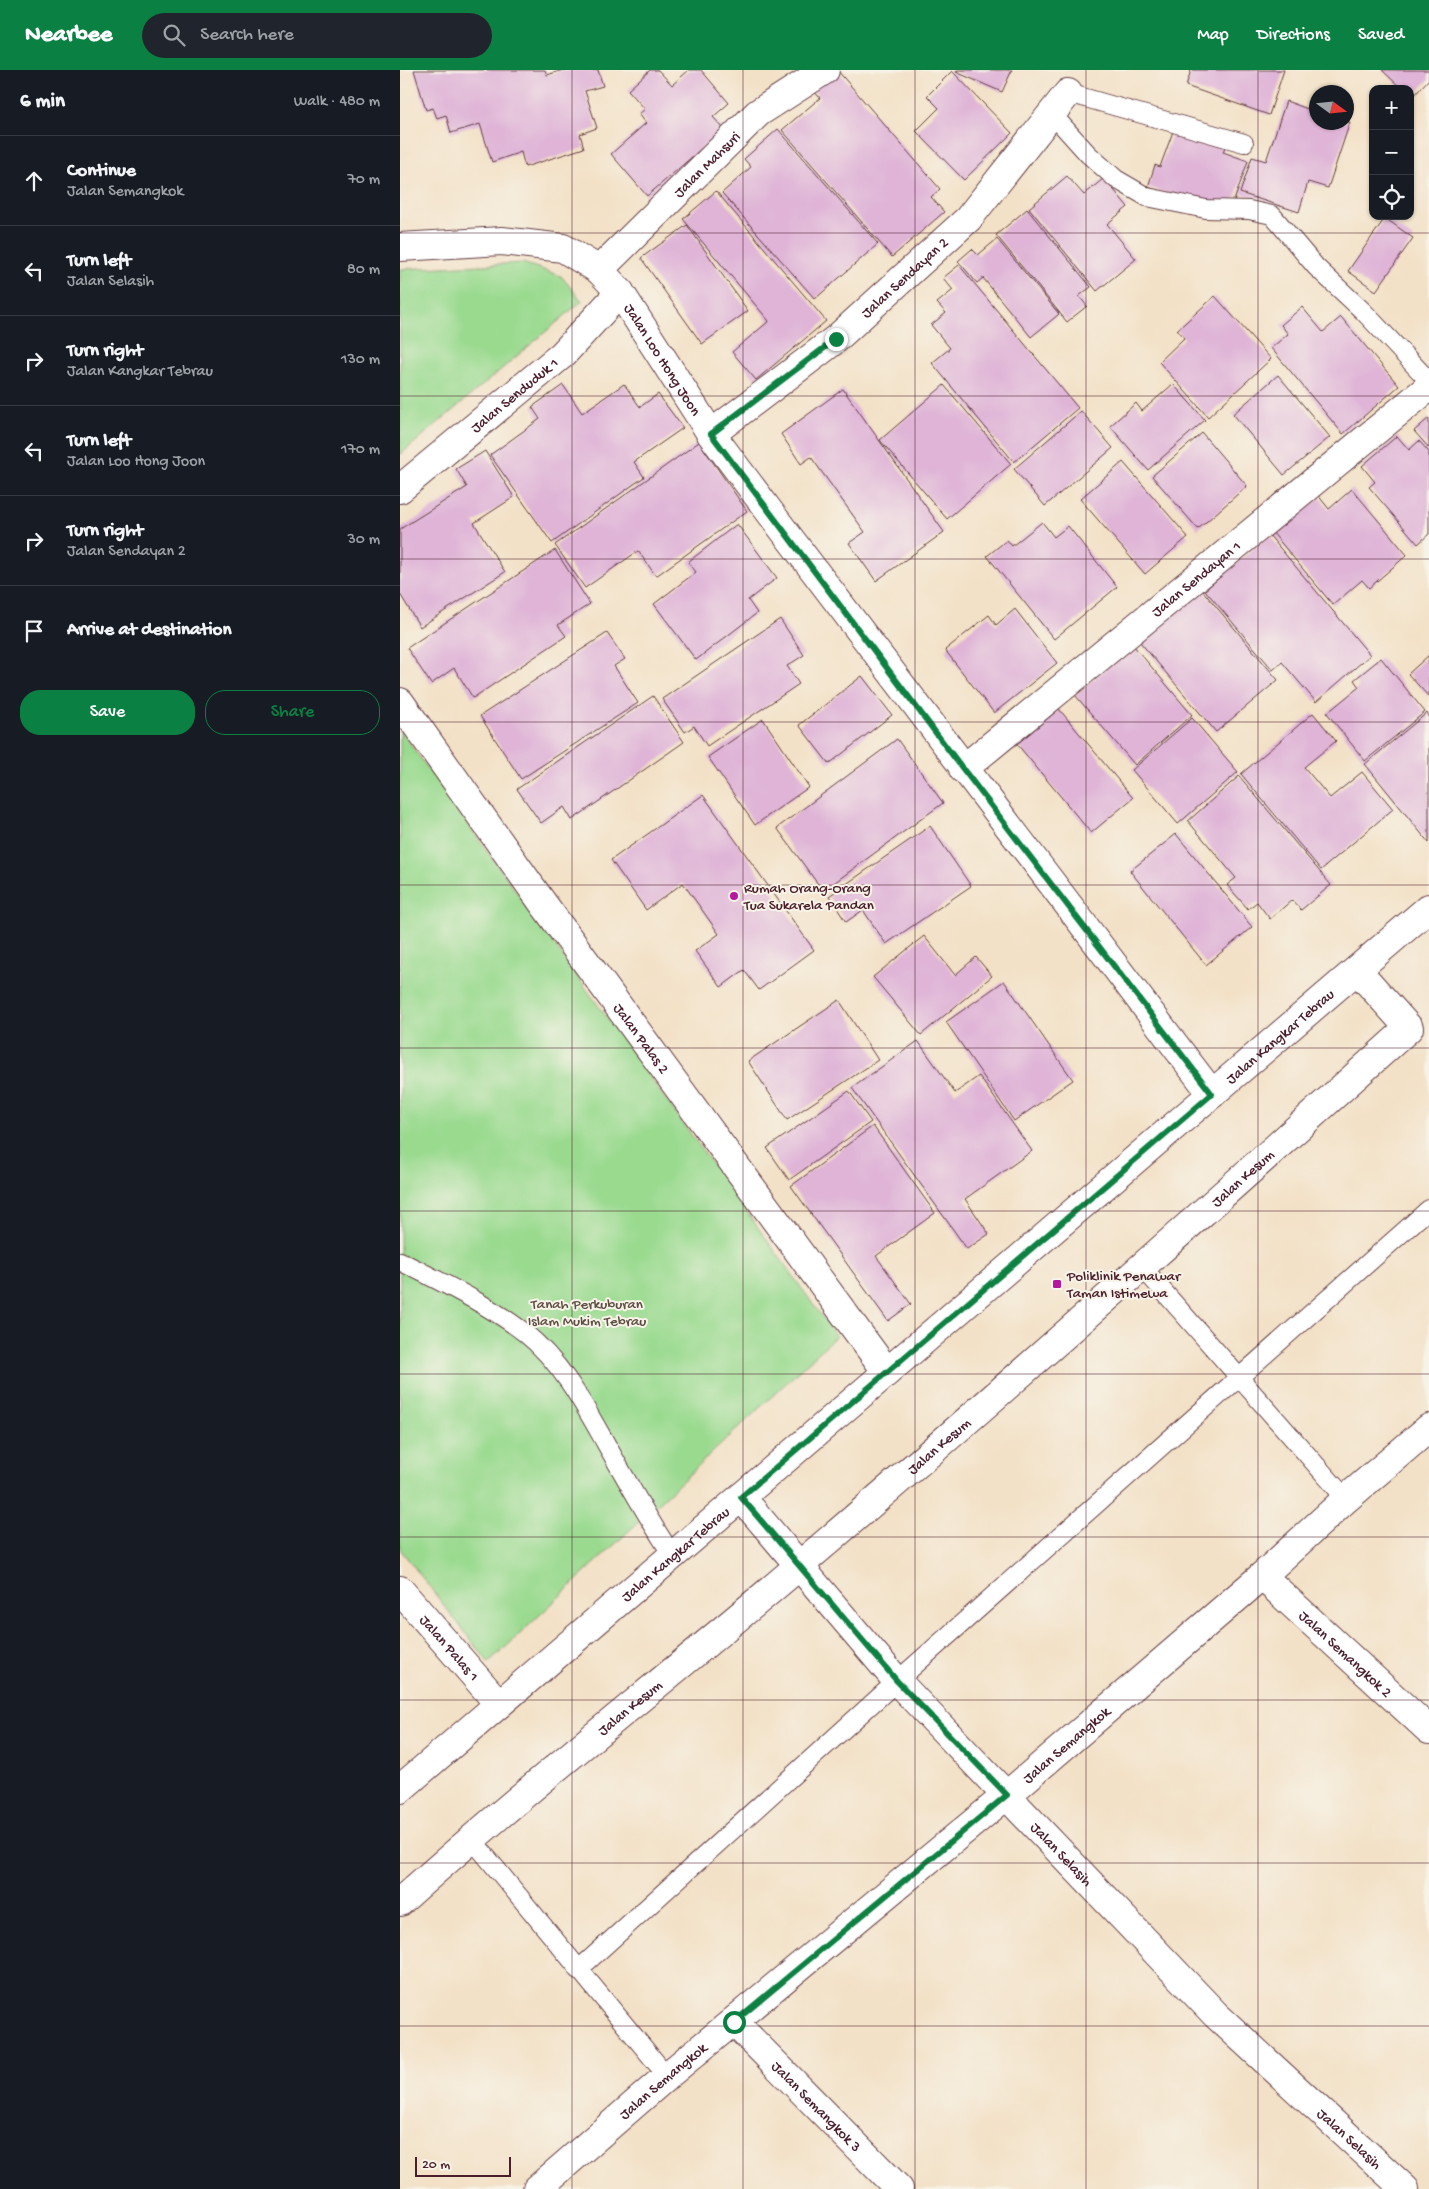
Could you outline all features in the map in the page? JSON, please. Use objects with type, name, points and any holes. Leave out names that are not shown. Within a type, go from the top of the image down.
[{"type":"street","name":"Jalan Mahsuri","points":[[600,270],[758,113],[825,70]]},
{"type":"street","name":"Jalan Sendayan 2","points":[[711,434],[836,339],[968,219],[1053,115],[1068,93]]},
{"type":"street","name":"Jalan Loo Hong Joon","points":[[400,247],[502,241],[564,248],[600,270],[620,292],[711,434],[963,769],[1212,1094]]},
{"type":"street","name":"Jalan Senduduk 1","points":[[400,489],[563,354],[620,292]]},
{"type":"street","name":"Jalan Sendayan 1","points":[[963,769],[1429,387]]},
{"type":"street","name":"Jalan Palas 2","points":[[400,702],[542,902],[887,1372]]},
{"type":"street","name":"Jalan Kangkar Tebrau","points":[[401,1788],[1429,908]]},
{"type":"street","name":"Jalan Kesum","points":[[400,1902],[471,1838],[799,1566],[1143,1268],[1409,1028],[1357,970]]},
{"type":"street","name":"Jalan Semangkok","points":[[537,2189],[667,2076],[1007,1795],[1262,1576],[1346,1499],[1429,1428]]},
{"type":"street","name":"Jalan Selasih","points":[[741,1497],[897,1681],[1216,2015],[1405,2189]]},
{"type":"street","name":"Jalan Semangkok 2","points":[[1262,1576],[1429,1730]]},
{"type":"street","name":"Jalan Palas 1","points":[[400,1590],[499,1704]]},
{"type":"street","name":"Jalan Semangkok 3","points":[[734,2022],[899,2189]]},
{"type":"lane","points":[[1068,93],[1244,143]]},
{"type":"lane","points":[[1053,115],[1088,154],[1116,179],[1147,197],[1206,209],[1249,210],[1272,215],[1316,267],[1363,312],[1429,381]]},
{"type":"lane","points":[[578,1970],[897,1681],[1429,1209]]},
{"type":"lane","points":[[400,1261],[449,1286],[525,1333],[562,1371],[580,1398],[652,1526],[673,1556]]},
{"type":"lane","points":[[1143,1268],[1240,1376],[1346,1499]]},
{"type":"lane","points":[[471,1838],[667,2076]]},
{"type":"green space","points":[[523,263],[561,276],[582,301],[400,455],[400,269]]},
{"type":"green space","name":"Tanah Perkuburan Islam Mukim Tebrau","points":[[400,730],[836,1336],[489,1663],[400,1549]]},
{"type":"building","points":[[414,70],[545,70],[547,75],[563,70],[598,70],[603,86],[585,91],[597,128],[580,134],[584,148],[525,167],[521,152],[492,162],[480,124],[451,133],[446,115],[437,118],[433,108],[426,110]]},
{"type":"building","points":[[650,70],[658,70],[672,85],[689,70],[701,70],[729,103],[713,117],[724,129],[647,196],[611,154],[646,123],[639,114],[645,109],[628,90]]},
{"type":"building","points":[[837,70],[940,189],[931,197],[944,212],[892,257],[782,130],[820,98],[813,90]]},
{"type":"building","points":[[957,70],[1012,70],[1002,92],[956,72]]},
{"type":"building","points":[[1191,70],[1284,70],[1269,115],[1186,86]]},
{"type":"building","points":[[1382,70],[1429,70],[1429,79],[1414,96],[1414,85],[1398,85]]},
{"type":"building","points":[[952,71],[1012,133],[964,180],[916,131],[939,108],[927,96]]},
{"type":"building","points":[[1286,101],[1309,109],[1309,130],[1347,130],[1328,188],[1308,182],[1299,212],[1240,193],[1252,157],[1266,161]]},
{"type":"building","points":[[1175,126],[1226,144],[1223,152],[1248,161],[1229,215],[1148,187],[1155,165],[1160,167]]},
{"type":"building","points":[[778,129],[878,244],[815,299],[722,193],[751,167],[744,159]]},
{"type":"building","points":[[1067,176],[1084,195],[1104,178],[1128,207],[1107,224],[1136,259],[1097,291],[1029,208]]},
{"type":"building","points":[[716,191],[826,321],[756,380],[732,352],[769,321],[683,219]]},
{"type":"building","points":[[1027,209],[1091,287],[1079,296],[1087,306],[1067,322],[996,235]]},
{"type":"building","points":[[1384,220],[1388,220],[1413,238],[1376,291],[1348,271]]},
{"type":"building","points":[[687,225],[748,311],[702,344],[641,258]]},
{"type":"building","points":[[997,239],[1059,314],[1031,337],[983,278],[977,283],[958,261],[972,249],[978,255]]},
{"type":"building","points":[[959,265],[1078,408],[1014,462],[932,363],[950,348],[931,325],[946,313],[937,303],[953,290],[943,278]]},
{"type":"building","points":[[1215,296],[1271,359],[1208,417],[1159,362],[1184,338],[1177,330]]},
{"type":"building","points":[[1302,307],[1323,332],[1341,317],[1399,386],[1343,434],[1271,348],[1288,334],[1281,325]]},
{"type":"building","points":[[1278,375],[1330,437],[1284,475],[1233,414]]},
{"type":"building","points":[[624,384],[640,407],[658,394],[683,428],[634,462],[644,477],[552,543],[490,455],[540,419],[532,407],[563,385],[582,413]]},
{"type":"building","points":[[1173,384],[1205,420],[1148,470],[1110,426],[1136,403],[1142,411]]},
{"type":"building","points":[[944,385],[1011,464],[947,519],[880,440]]},
{"type":"building","points":[[843,389],[944,532],[876,581],[849,543],[865,532],[811,457],[801,464],[781,434]]},
{"type":"building","points":[[1081,411],[1113,448],[1045,506],[1014,469]]},
{"type":"building","points":[[1429,418],[1429,448],[1414,431]]},
{"type":"building","points":[[1202,433],[1247,486],[1198,529],[1152,476]]},
{"type":"building","points":[[1397,436],[1409,450],[1419,441],[1429,452],[1429,534],[1418,544],[1369,487],[1375,482],[1362,466]]},
{"type":"building","points":[[699,442],[747,511],[656,576],[638,551],[585,588],[555,545]]},
{"type":"building","points":[[485,451],[514,497],[474,523],[505,572],[420,627],[400,594],[400,529],[467,487],[456,469]]},
{"type":"building","points":[[1123,462],[1188,537],[1145,574],[1080,499]]},
{"type":"building","points":[[1352,489],[1407,555],[1369,588],[1362,580],[1333,605],[1272,532],[1317,494],[1329,509]]},
{"type":"building","points":[[1042,522],[1054,537],[1068,526],[1117,587],[1054,639],[987,556],[1007,540],[1012,546]]},
{"type":"building","points":[[737,524],[777,578],[748,600],[757,613],[696,660],[654,604],[696,572],[688,562]]},
{"type":"building","points":[[1269,535],[1370,655],[1316,702],[1282,662],[1273,670],[1205,590]]},
{"type":"building","points":[[555,550],[590,604],[558,625],[566,636],[473,698],[454,668],[431,684],[407,648]]},
{"type":"building","points":[[1202,590],[1278,680],[1216,732],[1140,642]]},
{"type":"building","points":[[1015,609],[1057,663],[994,713],[945,650],[989,615],[996,625]]},
{"type":"building","points":[[780,619],[804,655],[787,666],[799,684],[707,746],[694,726],[685,732],[662,699]]},
{"type":"building","points":[[607,633],[625,659],[614,666],[638,703],[521,779],[480,716]]},
{"type":"building","points":[[1133,645],[1192,715],[1135,765],[1075,695]]},
{"type":"building","points":[[1429,655],[1429,697],[1408,674]]},
{"type":"building","points":[[1381,658],[1425,712],[1365,761],[1327,713],[1359,687],[1354,680]]},
{"type":"building","points":[[862,676],[892,715],[829,764],[799,725]]},
{"type":"building","points":[[653,696],[684,742],[572,820],[564,807],[541,823],[517,789]]},
{"type":"building","points":[[1059,709],[1133,798],[1091,833],[1017,744]]},
{"type":"building","points":[[1313,713],[1336,741],[1304,767],[1330,798],[1362,772],[1393,809],[1321,870],[1241,774]]},
{"type":"building","points":[[1427,713],[1429,716],[1429,843],[1365,764]]},
{"type":"building","points":[[1192,718],[1238,772],[1178,824],[1132,770]]},
{"type":"building","points":[[763,719],[809,787],[755,825],[708,757]]},
{"type":"building","points":[[897,739],[943,803],[823,891],[777,828]]},
{"type":"building","points":[[1239,776],[1331,885],[1301,910],[1292,900],[1270,919],[1257,902],[1248,909],[1227,885],[1236,878],[1188,821]]},
{"type":"building","name":"Rumah Orang-Orang Tua Sukarela Pandan","points":[[703,795],[814,950],[759,990],[744,970],[721,987],[695,951],[719,934],[683,883],[646,910],[611,860]]},
{"type":"building","points":[[930,826],[971,886],[886,944],[863,910],[846,922],[829,896]]},
{"type":"building","points":[[1176,834],[1252,927],[1206,965],[1130,871]]},
{"type":"building","points":[[924,936],[955,975],[976,957],[992,976],[921,1035],[873,977]]},
{"type":"building","points":[[1004,981],[1073,1080],[1014,1121],[946,1022]]},
{"type":"building","points":[[839,1000],[878,1060],[787,1120],[748,1061]]},
{"type":"building","points":[[918,1041],[955,1093],[979,1076],[1032,1151],[965,1199],[989,1234],[967,1249],[852,1088]]},
{"type":"building","points":[[849,1091],[871,1122],[789,1180],[767,1148]]},
{"type":"building","points":[[873,1126],[935,1213],[876,1256],[911,1304],[888,1321],[791,1186]]},
{"type":"place","name":"Rumah Orang-Orang Tua Sukarela Pandan","points":[[734,896]]},
{"type":"place","name":"Poliklinik Penawar Taman Istimewa","points":[[1057,1284]]},
{"type":"route","points":[[734,2022],[1007,1795],[897,1681],[741,1497],[1212,1094],[963,769],[711,434],[836,339]]}]
